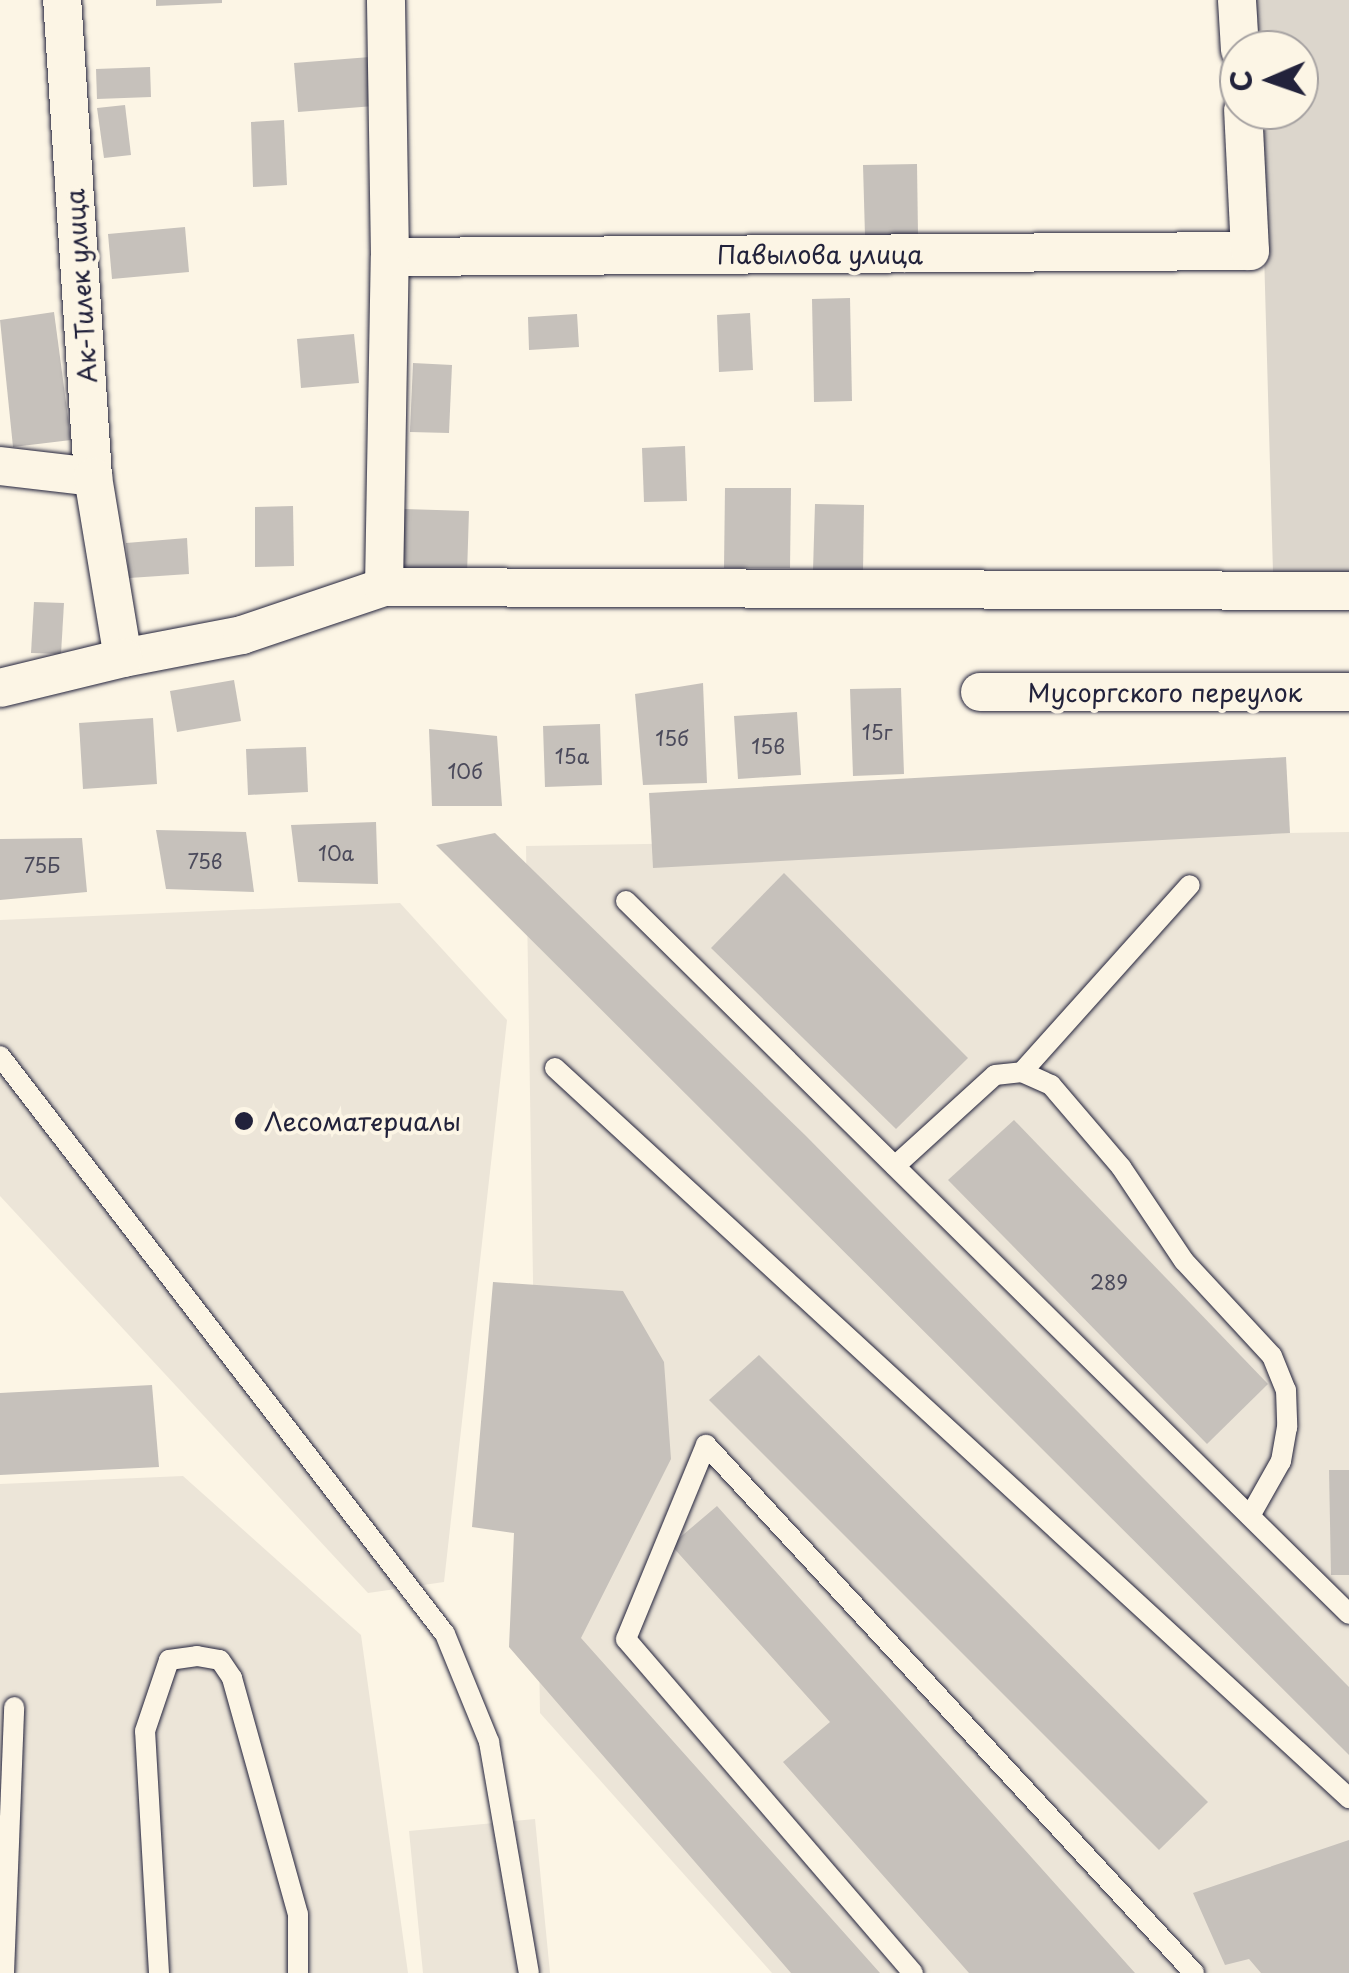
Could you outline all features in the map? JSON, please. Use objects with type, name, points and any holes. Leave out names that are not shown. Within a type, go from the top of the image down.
[{"type":"street","name":"Ак-Тилек улица","points":[[62,0],[94,477],[123,658]]},
{"type":"street","points":[[384,586],[390,257],[386,0]]},
{"type":"street","points":[[1237,0],[1239,30]]},
{"type":"street","name":"Павылова улица","points":[[390,257],[1250,251],[1244,130]]},
{"type":"street","points":[[0,466],[94,477]]},
{"type":"street","points":[[0,688],[242,635],[384,586],[1349,591]]},
{"type":"street","name":"Мусоргского переулок","points":[[980,692],[1349,692]]},
{"type":"lane","points":[[1022,1072],[1190,886]]},
{"type":"lane","points":[[626,901],[1349,1614]]},
{"type":"lane","points":[[0,1056],[445,1634],[489,1742],[529,1973]]},
{"type":"lane","points":[[554,1068],[1349,1798]]},
{"type":"lane","points":[[894,1166],[995,1075],[1022,1072],[1051,1085],[1120,1166],[1184,1262],[1272,1356],[1286,1390],[1287,1427],[1281,1461],[1250,1516]]},
{"type":"lane","points":[[914,1973],[626,1639],[706,1444],[1194,1973]]},
{"type":"lane","points":[[159,1973],[145,1730],[169,1660],[197,1656],[220,1660],[232,1678],[298,1914],[298,1973]]},
{"type":"lane","points":[[4,1973],[14,1706]]},
{"type":"shaded area","points":[[1256,0],[1349,0],[1349,573],[1273,573],[1261,130],[1319,130],[1319,30],[1257,30]]},
{"type":"shaded area","points":[[1349,832],[1349,1973],[772,1973],[540,1713],[526,846]]},
{"type":"shaded area","points":[[400,903],[507,1020],[444,1582],[368,1593],[0,1196],[0,920]]},
{"type":"shaded area","points":[[183,1476],[361,1635],[408,1973],[0,1973],[0,1484]]},
{"type":"shaded area","points":[[535,1819],[550,1973],[423,1973],[409,1831]]},
{"type":"building","points":[[156,0],[222,0],[222,3],[156,6]]},
{"type":"building","points":[[370,57],[374,106],[298,112],[294,63]]},
{"type":"building","points":[[150,67],[151,97],[97,99],[96,69]]},
{"type":"building","points":[[125,105],[131,155],[104,158],[97,108]]},
{"type":"building","points":[[284,120],[287,185],[253,187],[251,122]]},
{"type":"building","points":[[917,164],[918,235],[865,236],[863,165]]},
{"type":"building","points":[[185,227],[189,272],[112,279],[108,234]]},
{"type":"building","points":[[850,298],[852,401],[814,402],[812,299]]},
{"type":"building","points":[[54,312],[71,440],[13,447],[0,320]]},
{"type":"building","points":[[750,313],[753,370],[719,372],[717,315]]},
{"type":"building","points":[[577,314],[579,347],[529,350],[528,317]]},
{"type":"building","points":[[354,334],[359,383],[301,388],[297,339]]},
{"type":"building","points":[[413,363],[452,365],[449,433],[410,432]]},
{"type":"building","points":[[685,446],[687,501],[644,502],[642,448]]},
{"type":"building","points":[[725,488],[791,488],[790,568],[724,568]]},
{"type":"building","points":[[815,504],[864,505],[863,572],[813,571]]},
{"type":"building","points":[[293,506],[294,566],[255,567],[255,507]]},
{"type":"building","points":[[404,509],[469,511],[467,574],[401,572]]},
{"type":"building","points":[[187,538],[189,574],[129,578],[126,543]]},
{"type":"building","points":[[34,602],[64,603],[61,654],[31,653]]},
{"type":"building","points":[[234,680],[241,721],[177,732],[170,691]]},
{"type":"building","points":[[703,683],[707,783],[643,785],[635,694]]},
{"type":"building","points":[[901,688],[904,774],[853,776],[850,689]]},
{"type":"building","points":[[797,712],[801,775],[738,779],[734,716]]},
{"type":"building","points":[[153,718],[157,784],[83,789],[79,723]]},
{"type":"building","points":[[600,724],[602,785],[545,787],[543,726]]},
{"type":"building","points":[[429,729],[497,736],[502,806],[432,806]]},
{"type":"building","points":[[306,747],[308,792],[248,795],[246,749]]},
{"type":"building","points":[[1286,757],[1290,833],[653,868],[649,793]]},
{"type":"building","points":[[376,822],[378,884],[298,882],[291,825]]},
{"type":"building","points":[[156,830],[246,832],[254,892],[166,889]]},
{"type":"building","points":[[495,833],[806,1136],[1349,1687],[1349,1755],[436,845]]},
{"type":"building","points":[[82,838],[87,892],[0,900],[0,839]]},
{"type":"building","points":[[784,873],[968,1058],[896,1129],[711,948]]},
{"type":"building","points":[[1014,1120],[1268,1384],[1207,1444],[948,1180]]},
{"type":"building","points":[[493,1282],[623,1291],[664,1362],[671,1459],[581,1638],[880,1973],[791,1973],[509,1647],[514,1533],[472,1527]]},
{"type":"building","points":[[759,1355],[1208,1802],[1159,1850],[709,1400]]},
{"type":"building","points":[[152,1385],[159,1467],[0,1475],[0,1393]]},
{"type":"building","points":[[1329,1470],[1349,1470],[1349,1575],[1331,1575]]},
{"type":"building","points":[[717,1506],[1135,1973],[969,1973],[783,1762],[830,1722],[671,1545]]},
{"type":"building","points":[[1349,1840],[1349,1973],[1261,1973],[1249,1959],[1225,1965],[1193,1893]]},
{"type":"place","name":"Лесоматериалы","points":[[244,1121]]}]
